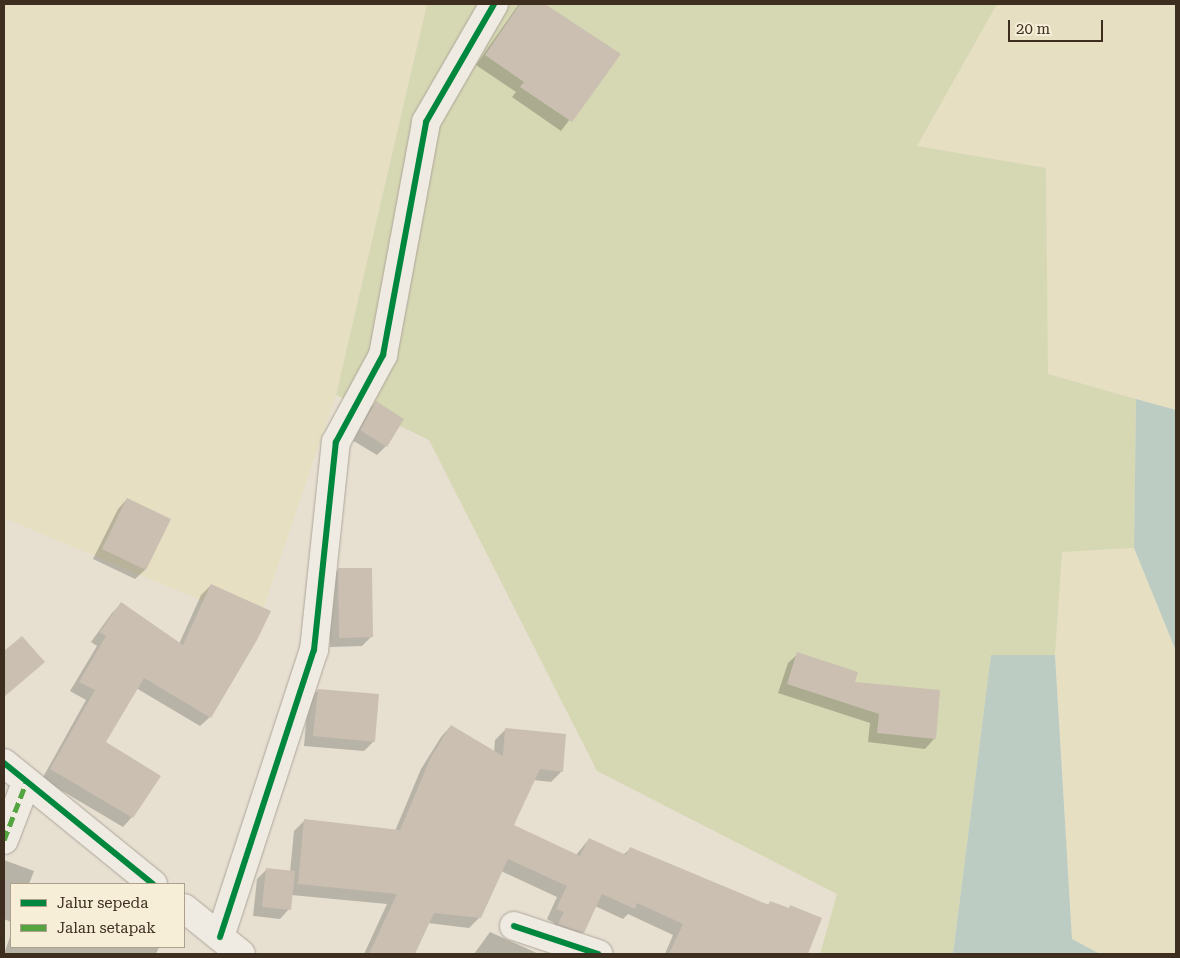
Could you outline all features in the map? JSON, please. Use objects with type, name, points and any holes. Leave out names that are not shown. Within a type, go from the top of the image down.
[{"type":"street","points":[[220,937],[314,650],[336,442],[383,355],[426,122],[494,4]]},
{"type":"street","points":[[4,763],[26,783],[152,883]]},
{"type":"street","points":[[4,840],[26,783]]},
{"type":"street","points":[[185,909],[241,954]]},
{"type":"street","points":[[514,926],[598,954]]},
{"type":"shaded area","points":[[4,4],[427,4],[336,395],[258,624],[4,518]]},
{"type":"shaded area","points":[[997,4],[1176,4],[1176,410],[1048,374],[1046,168],[917,146]]},
{"type":"shaded area","points":[[1136,399],[1176,410],[1176,651],[1134,548]]},
{"type":"shaded area","points":[[1134,548],[1176,651],[1176,954],[1100,954],[1072,939],[1055,655],[1062,552]]},
{"type":"shaded area","points":[[991,655],[1055,655],[1072,939],[1100,954],[953,954]]},
{"type":"green space","points":[[427,4],[997,4],[917,146],[1046,168],[1048,374],[1136,399],[1134,548],[1062,552],[1055,655],[991,656],[953,954],[820,954],[837,894],[597,771],[429,440],[336,395]]},
{"type":"building","points":[[520,4],[545,4],[621,54],[572,122],[520,87],[524,82],[485,55]]},
{"type":"building","points":[[376,401],[404,419],[387,447],[360,430]]},
{"type":"building","points":[[127,498],[171,519],[146,570],[102,549]]},
{"type":"building","points":[[338,568],[372,568],[373,637],[339,638]]},
{"type":"building","points":[[211,584],[271,611],[257,640],[211,718],[144,678],[106,742],[161,776],[133,818],[50,769],[95,690],[79,682],[106,636],[100,632],[121,602],[183,645]]},
{"type":"building","points":[[22,636],[45,662],[4,697],[4,651]]},
{"type":"building","points":[[797,652],[858,672],[855,682],[940,690],[936,739],[877,733],[879,714],[787,684]]},
{"type":"building","points":[[318,689],[379,694],[375,742],[313,736]]},
{"type":"building","points":[[451,725],[503,756],[505,728],[566,734],[563,772],[540,769],[514,825],[580,856],[589,838],[626,855],[630,847],[769,905],[770,901],[789,908],[790,905],[822,918],[808,954],[669,954],[683,924],[637,903],[635,909],[602,894],[584,933],[558,924],[564,912],[556,909],[567,886],[508,859],[481,918],[434,913],[415,954],[369,954],[397,894],[298,884],[304,819],[400,830],[431,757]]},
{"type":"building","points":[[266,868],[295,871],[291,910],[262,907]]},
{"type":"marked path","points":[[4,840],[26,783]]},
{"type":"cycle path","points":[[220,937],[314,650],[336,442],[383,355],[426,122],[494,4]]},
{"type":"cycle path","points":[[4,763],[152,883]]},
{"type":"cycle path","points":[[514,926],[598,954]]}]
